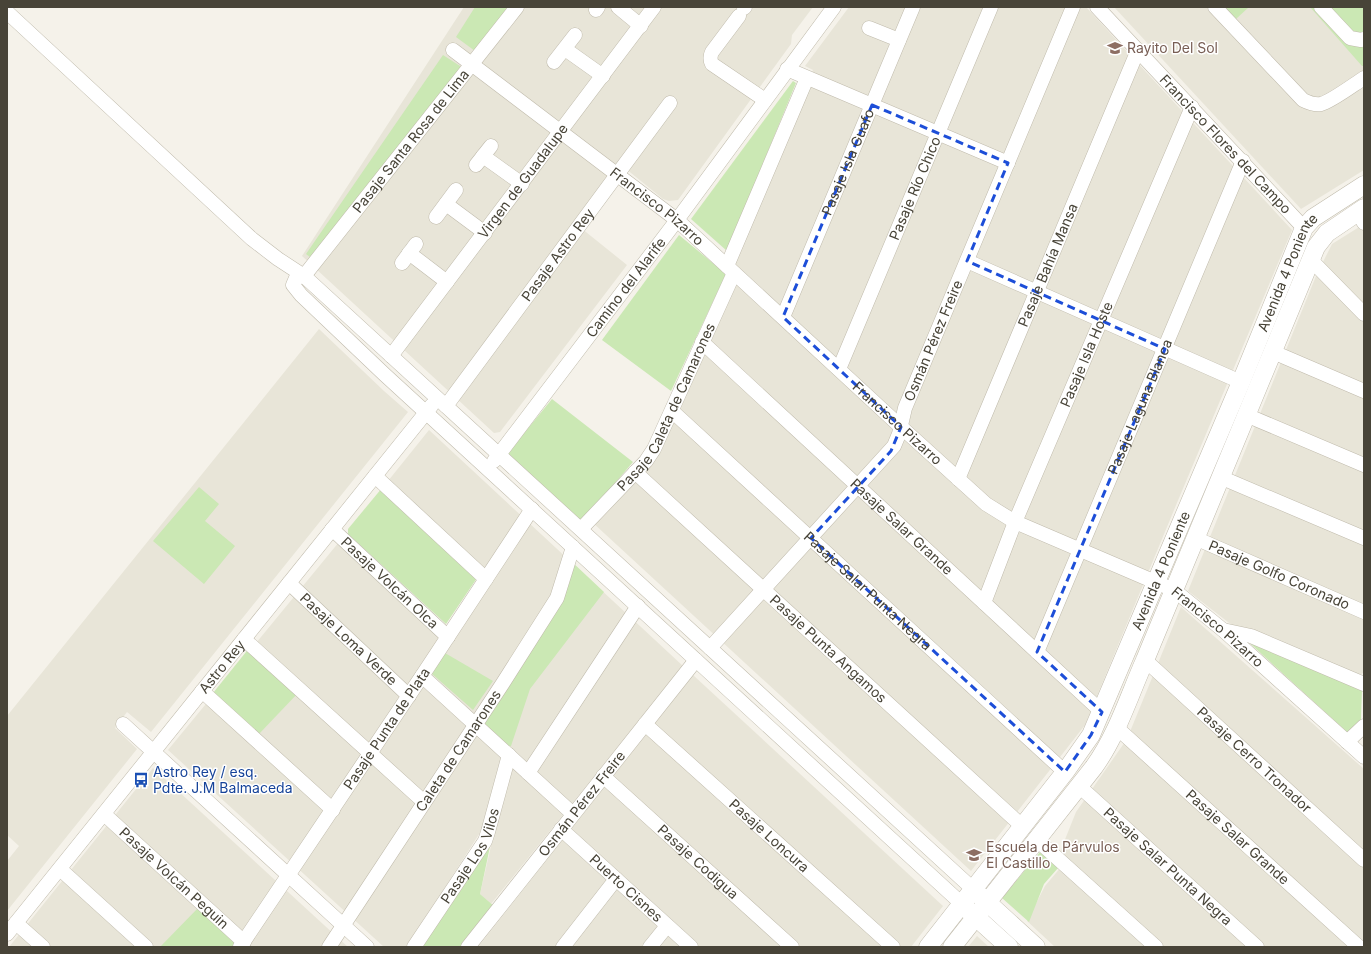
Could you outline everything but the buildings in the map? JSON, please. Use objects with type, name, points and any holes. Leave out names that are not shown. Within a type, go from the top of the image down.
[{"type":"street","name":"Pasaje Santa Rosa de Lima","points":[[426,412],[301,295],[293,285],[296,278],[304,276],[517,7]]},
{"type":"street","points":[[618,7],[640,26]]},
{"type":"street","name":"Virgen de Guadalupe","points":[[391,356],[654,7]]},
{"type":"street","name":"Camino del Alarife","points":[[488,469],[677,220],[834,7]]},
{"type":"street","name":"Pasaje Isla Guafo","points":[[783,317],[913,7]]},
{"type":"street","name":"Pasaje Río Chico","points":[[839,370],[991,7]]},
{"type":"street","name":"Osmán Pérez Freire","points":[[710,648],[891,451],[897,441],[905,408],[1074,7]]},
{"type":"street","name":"Francisco Flores del Campo","points":[[1097,7],[1243,161],[1304,228]]},
{"type":"street","points":[[1215,7],[1303,100],[1311,104],[1326,102],[1364,78]]},
{"type":"street","points":[[1321,7],[1350,38],[1364,40]]},
{"type":"street","points":[[742,10],[710,55],[711,61],[712,64],[765,100]]},
{"type":"street","points":[[7,12],[252,239],[278,259],[304,276],[1036,947]]},
{"type":"street","points":[[870,28],[899,40]]},
{"type":"street","points":[[554,62],[575,35]]},
{"type":"street","points":[[565,49],[603,76]]},
{"type":"street","name":"Francisco Pizarro","points":[[453,50],[677,220],[958,480],[986,504],[1015,522],[1174,590],[1223,630],[1364,757]]},
{"type":"street","name":"Pasaje Bahía Mansa","points":[[958,480],[1138,50]]},
{"type":"street","points":[[787,69],[1008,163]]},
{"type":"street","name":"Pasaje Caleta de Camarones","points":[[581,530],[646,461],[654,449],[702,342],[807,78]]},
{"type":"street","name":"Pasaje Astro Rey","points":[[442,402],[670,103]]},
{"type":"street","name":"Pasaje Isla Hoste","points":[[984,603],[1015,522],[1192,107]]},
{"type":"street","points":[[483,156],[522,184]]},
{"type":"street","name":"Pasaje Laguna Blanca","points":[[1037,652],[1243,161]]},
{"type":"street","name":"Avenida 4 Poniente","points":[[928,947],[1065,772],[1087,741],[1102,712],[1304,228],[1313,218],[1364,185]]},
{"type":"street","points":[[436,217],[456,190]]},
{"type":"street","points":[[446,204],[485,233]]},
{"type":"street","name":"Avenida 4 Poniente","points":[[952,947],[1100,758],[1116,727],[1145,660],[1316,247],[1323,236],[1330,230],[1362,214]]},
{"type":"street","points":[[409,253],[447,282]]},
{"type":"street","points":[[1311,260],[1364,314]]},
{"type":"street","points":[[967,261],[1241,382]]},
{"type":"street","name":"Pasaje Salar Grande","points":[[702,342],[1102,712]]},
{"type":"street","points":[[1272,352],[1364,391]]},
{"type":"street","name":"Astro Rey","points":[[7,934],[426,412],[442,402]]},
{"type":"street","name":"Pasaje Salar Punta Negra","points":[[672,411],[1065,772]]},
{"type":"street","points":[[426,412],[1009,947]]},
{"type":"street","points":[[1246,415],[1364,465]]},
{"type":"street","name":"Pasaje Punta Angamos","points":[[635,472],[1022,826]]},
{"type":"street","points":[[375,476],[486,579]]},
{"type":"street","points":[[1220,477],[1364,538]]},
{"type":"street","name":"Pasaje Punta de Plata","points":[[242,944],[409,696],[532,509]]},
{"type":"street","name":"Pasaje Volcán Olca","points":[[332,529],[448,636]]},
{"type":"street","name":"Pasaje Golfo Coronado","points":[[1195,538],[1364,612]]},
{"type":"street","name":"Caleta de Camarones","points":[[329,947],[476,725],[557,598],[573,548]]},
{"type":"street","name":"Pasaje Loma Verde","points":[[289,583],[409,696]]},
{"type":"street","points":[[528,773],[638,606]]},
{"type":"street","points":[[1223,630],[1251,636],[1364,684]]},
{"type":"street","points":[[244,639],[424,802]]},
{"type":"street","name":"Osmán Pérez Freire","points":[[468,947],[696,660]]},
{"type":"street","name":"Pasaje Cerro Tronador","points":[[1145,660],[1364,860]]},
{"type":"street","points":[[422,676],[573,814]]},
{"type":"street","points":[[202,691],[333,810]]},
{"type":"street","points":[[123,724],[367,947]]},
{"type":"street","name":"Pasaje Loncura","points":[[645,724],[893,947]]},
{"type":"street","points":[[1347,742],[1364,726]]},
{"type":"street","name":"Pasaje Salar Grande","points":[[1116,727],[1359,947]]},
{"type":"street","name":"Pasaje Los Vilos","points":[[414,947],[485,841],[509,755]]},
{"type":"street","name":"Pasaje Codigua","points":[[603,776],[792,947]]},
{"type":"street","name":"Pasaje Salar Punta Negra","points":[[1079,786],[1257,947]]},
{"type":"street","name":"Pasaje Volcán Peguin","points":[[104,814],[242,944]]},
{"type":"street","name":"Puerto Cisnes","points":[[561,829],[691,947]]},
{"type":"street","points":[[1036,839],[1156,947]]},
{"type":"street","points":[[60,869],[146,947]]},
{"type":"street","points":[[562,947],[616,879]]},
{"type":"street","points":[[16,923],[43,947]]},
{"type":"street","points":[[650,947],[667,926]]},
{"type":"highlighted area","points":[[872,105],[1008,163],[967,261],[1165,349],[1037,652],[1102,712],[1091,735],[1065,772],[811,538],[891,451],[901,427],[783,317]]},
{"type":"shaded area","points":[[464,7],[813,7],[792,35],[791,44],[678,200],[669,201],[663,199],[620,164],[576,224],[627,265],[500,432],[494,433],[302,256]]},
{"type":"shaded area","points":[[849,7],[1086,7],[1292,230],[1085,725],[971,871],[592,522],[656,456],[813,70],[805,66]]},
{"type":"shaded area","points":[[1114,7],[1364,7],[1364,170],[1301,209]]},
{"type":"shaded area","points":[[1364,224],[1364,669],[1363,673],[1357,676],[1233,626],[1188,591],[1316,276],[1332,244]]},
{"type":"shaded area","points":[[319,329],[408,412],[151,732],[127,712],[115,728],[137,749],[7,911],[7,861],[19,846],[7,835],[7,716]]},
{"type":"shaded area","points":[[429,430],[683,666],[491,904],[480,894],[494,833],[483,828],[407,947],[384,947],[168,750],[339,542],[449,643],[493,577],[388,481]]},
{"type":"shaded area","points":[[1181,607],[1364,769],[1364,947],[1055,947],[1027,921],[1045,886],[1067,860],[1060,852],[1076,812],[1127,739]]},
{"type":"shaded area","points":[[693,675],[943,906],[911,947],[478,947]]},
{"type":"shaded area","points":[[153,768],[348,947],[9,947]]},
{"type":"shaded area","points":[[977,936],[989,947],[968,947]]},
{"type":"green space","points":[[475,7],[509,7],[475,51],[456,37]]},
{"type":"green space","points":[[1225,7],[1249,7],[1236,19]]},
{"type":"green space","points":[[1310,7],[1364,7],[1364,66],[1362,66]]},
{"type":"green space","points":[[443,55],[460,66],[461,69],[310,257],[306,254]]},
{"type":"green space","points":[[793,81],[796,83],[727,251],[691,219]]},
{"type":"green space","points":[[679,235],[726,274],[671,391],[602,340]]},
{"type":"green space","points":[[552,399],[633,462],[581,523],[507,454]]},
{"type":"green space","points":[[199,487],[219,504],[205,521],[235,546],[204,584],[153,541]]},
{"type":"green space","points":[[382,488],[477,578],[446,624],[348,534],[348,529]]},
{"type":"green space","points":[[571,561],[604,592],[530,689],[511,746],[508,747],[484,725],[484,722]]},
{"type":"green space","points":[[1244,638],[1362,689],[1361,719],[1349,734]]},
{"type":"green space","points":[[250,647],[299,692],[258,735],[213,693]]},
{"type":"green space","points":[[445,653],[493,681],[473,710],[431,673]]},
{"type":"green space","points":[[492,837],[480,894],[495,907],[462,947],[420,947]]},
{"type":"green space","points":[[1040,852],[1058,868],[1044,884],[1029,922],[1002,898]]},
{"type":"green space","points":[[200,906],[237,939],[232,947],[160,947]]},
{"type":"place","name":"Rayito Del Sol","points":[[1115,48]]},
{"type":"place","name":"Astro Rey / esq. Pdte. J.M Balmaceda","points":[[141,780]]},
{"type":"place","name":"Escuela de Párvulos El Castillo","points":[[974,855]]}]
